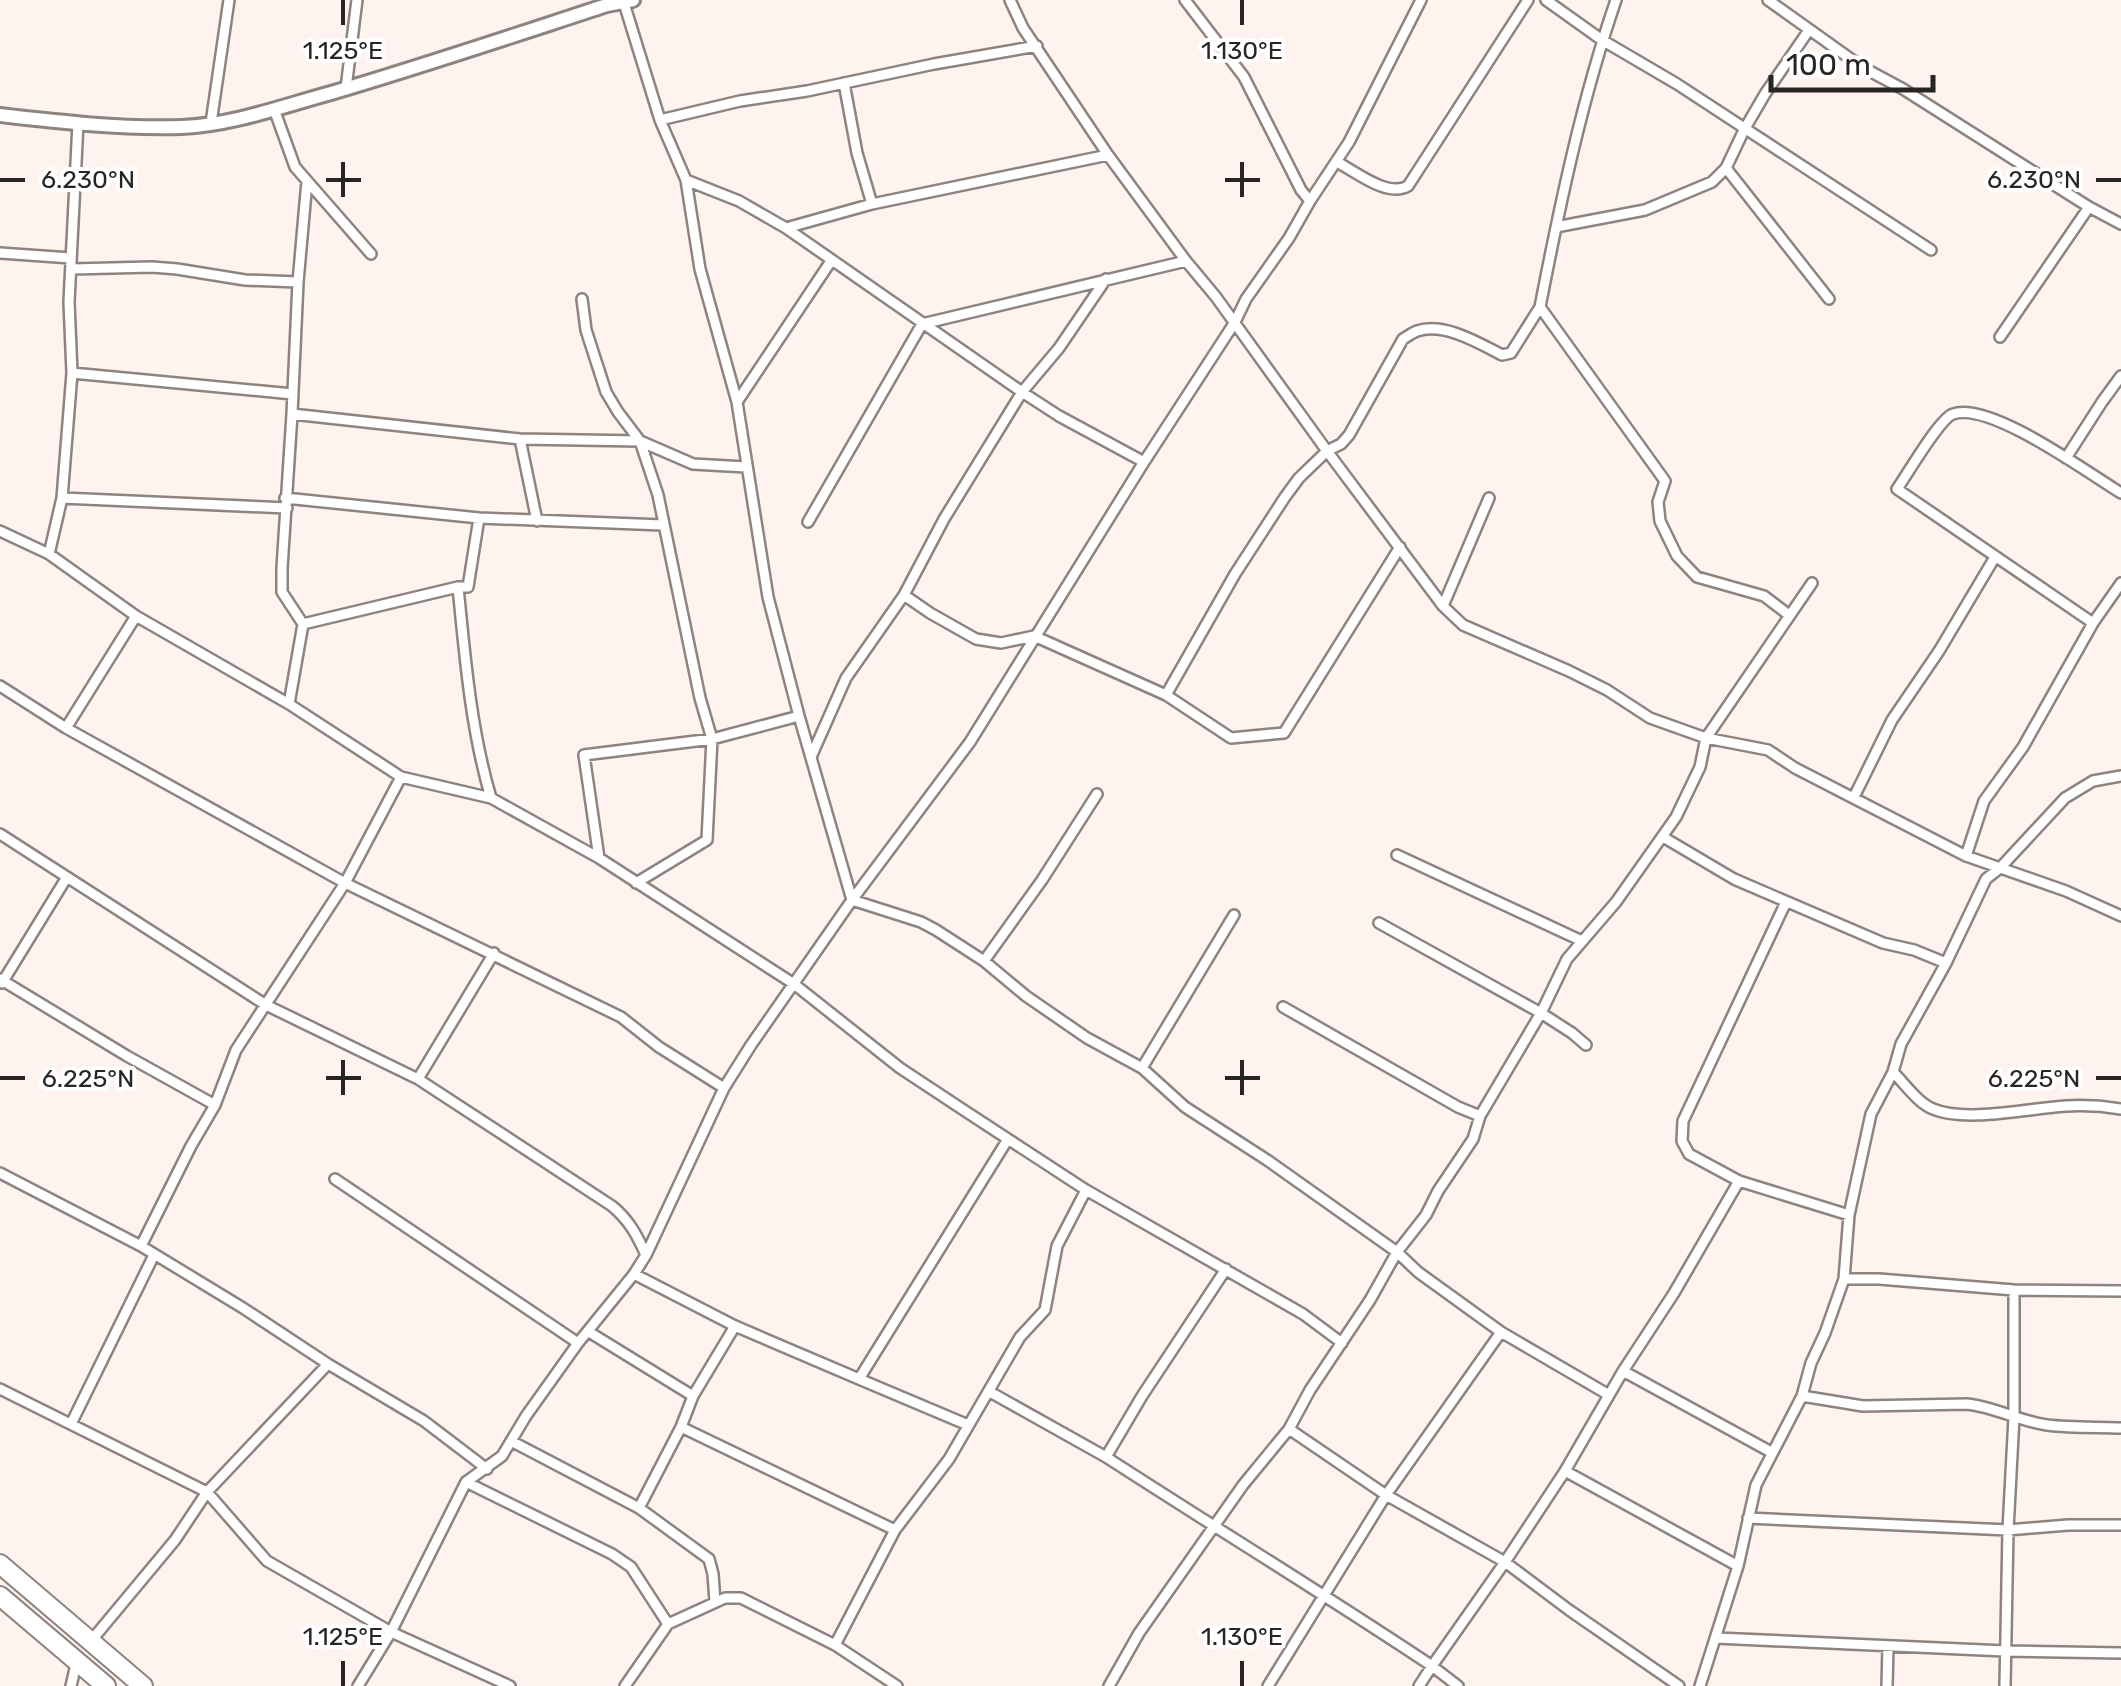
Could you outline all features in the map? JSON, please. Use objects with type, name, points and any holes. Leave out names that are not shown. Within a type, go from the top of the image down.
[{"type":"highway","points":[[0,1564],[143,1686]]},
{"type":"highway","points":[[0,1596],[106,1686]]},
{"type":"street","points":[[210,124],[229,0]]},
{"type":"street","points":[[346,88],[357,0]]},
{"type":"street","points":[[1010,0],[1023,28],[1108,155],[1443,606],[1463,626],[1569,671],[1650,718],[1706,738],[1768,750],[1795,768],[1966,856],[2121,916]]},
{"type":"street","points":[[1185,0],[1244,77],[1310,201]]},
{"type":"street","points":[[358,1686],[391,1632],[466,1482],[498,1460],[578,1343],[634,1274],[724,1088],[852,900],[970,742],[1246,299],[1338,162],[1421,0]]},
{"type":"street","points":[[1338,162],[1396,191],[1408,186],[1528,0]]},
{"type":"street","points":[[1546,0],[1602,40],[1677,84],[1931,250]]},
{"type":"street","points":[[1166,695],[1235,574],[1286,497],[1299,478],[1349,435],[1403,339],[1418,330],[1452,332],[1506,355],[1540,307],[1602,40],[1616,0]]},
{"type":"street","points":[[1768,0],[1862,68],[1903,89],[2121,224]]},
{"type":"street","points":[[0,116],[78,124],[210,124],[346,88],[607,3],[628,1],[660,120],[686,180],[700,269],[737,402],[768,597],[852,900]]},
{"type":"street","points":[[1556,228],[1645,210],[1712,182],[1726,168],[1744,130],[1809,30]]},
{"type":"street","points":[[660,120],[740,101],[1037,46]]},
{"type":"street","points":[[844,83],[857,153],[872,204]]},
{"type":"street","points":[[274,109],[296,166],[371,254]]},
{"type":"street","points":[[49,554],[62,498],[72,373],[71,264],[78,124]]},
{"type":"street","points":[[786,228],[872,204],[1108,155]]},
{"type":"street","points":[[1726,168],[1829,299]]},
{"type":"street","points":[[686,180],[739,201],[786,228],[1022,392],[1144,462]]},
{"type":"street","points":[[289,704],[302,624],[282,592],[307,181]]},
{"type":"street","points":[[2000,336],[2090,207]]},
{"type":"street","points":[[0,253],[71,264],[152,267],[245,280],[298,282]]},
{"type":"street","points":[[808,522],[922,324],[1186,260]]},
{"type":"street","points":[[737,402],[831,261]]},
{"type":"street","points":[[811,756],[846,678],[904,594],[944,518],[1022,392],[1059,348],[1106,280]]},
{"type":"street","points":[[582,299],[586,330],[606,392],[640,441],[658,495],[712,739],[707,840],[636,882]]},
{"type":"street","points":[[1540,307],[1665,481],[1658,502],[1660,521],[1677,556],[1697,578],[1764,596],[1789,615]]},
{"type":"street","points":[[72,373],[293,394]]},
{"type":"street","points":[[2066,458],[2121,376]]},
{"type":"street","points":[[2093,623],[1898,490],[1943,421],[1954,413],[1990,416],[2121,493]]},
{"type":"street","points":[[292,414],[520,439],[640,441],[692,464],[746,466]]},
{"type":"street","points":[[520,439],[536,522]]},
{"type":"street","points":[[62,498],[286,503],[536,522],[663,525]]},
{"type":"street","points":[[1443,606],[1489,498]]},
{"type":"street","points":[[302,624],[468,587],[479,518]]},
{"type":"street","points":[[0,531],[49,554],[136,616],[289,704],[401,778],[491,798],[598,858],[794,984],[900,1068],[1086,1190],[1303,1314],[1342,1343]]},
{"type":"street","points":[[904,594],[976,639],[1002,643],[1034,636],[1166,695],[1231,738],[1284,733],[1400,548]]},
{"type":"street","points":[[1854,797],[1892,720],[1995,557]]},
{"type":"street","points":[[1109,1686],[1139,1633],[1242,1485],[1289,1429],[1397,1252],[1473,1139],[1480,1116],[1541,1013],[1568,958],[1616,902],[1663,837],[1700,767],[1706,738],[1812,583]]},
{"type":"street","points":[[1966,856],[1984,801],[2023,746],[2093,623],[2121,584]]},
{"type":"street","points":[[458,587],[469,701],[491,798]]},
{"type":"street","points":[[66,728],[136,616]]},
{"type":"street","points":[[0,686],[66,728],[345,883],[621,1016],[659,1047],[724,1088]]},
{"type":"street","points":[[598,858],[584,755],[712,739],[799,716]]},
{"type":"street","points":[[1700,1686],[1738,1566],[1756,1485],[1802,1396],[1844,1279],[1849,1215],[1871,1114],[1893,1072],[1901,1044],[1986,879],[2065,798],[2094,781],[2121,776]]},
{"type":"street","points":[[141,1246],[215,1106],[236,1050],[345,883],[401,778]]},
{"type":"street","points":[[984,961],[1098,794]]},
{"type":"street","points":[[0,834],[266,1005],[418,1079],[612,1206],[634,1228],[646,1254]]},
{"type":"street","points":[[1663,837],[1734,879],[1883,944],[1914,950],[1946,963]]},
{"type":"street","points":[[1398,855],[1582,941]]},
{"type":"street","points":[[67,877],[1,981],[215,1106]]},
{"type":"street","points":[[852,900],[920,922],[984,961],[1087,1038],[1142,1068],[1185,1107],[1397,1252],[1418,1272],[1501,1332],[1609,1395]]},
{"type":"street","points":[[1786,902],[1683,1122],[1682,1141],[1689,1154],[1738,1181],[1849,1215]]},
{"type":"street","points":[[1142,1068],[1234,915]]},
{"type":"street","points":[[1379,923],[1541,1013],[1586,1045]]},
{"type":"street","points":[[418,1079],[494,954]]},
{"type":"street","points":[[1282,1007],[1480,1116]]},
{"type":"street","points":[[1893,1072],[1929,1108],[1942,1112],[2069,1106],[2121,1109]]},
{"type":"street","points":[[859,1379],[1008,1139]]},
{"type":"street","points":[[0,1174],[141,1246],[244,1308],[424,1421],[486,1468]]},
{"type":"street","points":[[335,1179],[578,1343]]},
{"type":"street","points":[[1419,1686],[1564,1472],[1738,1181]]},
{"type":"street","points":[[835,1645],[895,1530],[949,1459],[1020,1337],[1045,1310],[1057,1246],[1086,1190]]},
{"type":"street","points":[[71,1424],[154,1255]]},
{"type":"street","points":[[1106,1456],[1226,1268]]},
{"type":"street","points":[[634,1274],[735,1326],[968,1425]]},
{"type":"street","points":[[1844,1279],[2014,1290],[2121,1290]]},
{"type":"street","points":[[2005,1686],[2014,1290]]},
{"type":"street","points":[[639,1508],[693,1396],[735,1326]]},
{"type":"street","points":[[589,1332],[693,1396]]},
{"type":"street","points":[[1268,1686],[1386,1495],[1501,1332]]},
{"type":"street","points":[[91,1641],[176,1540],[206,1492],[328,1364]]},
{"type":"street","points":[[1623,1371],[1771,1452]]},
{"type":"street","points":[[0,1389],[206,1492],[267,1560],[391,1632],[510,1686]]},
{"type":"street","points":[[990,1392],[1106,1456],[1324,1594],[1458,1686]]},
{"type":"street","points":[[1802,1396],[1863,1406],[1968,1404],[2050,1426],[2121,1428]]},
{"type":"street","points":[[681,1427],[895,1530]]},
{"type":"street","points":[[1289,1429],[1386,1495],[1505,1562],[1679,1686]]},
{"type":"street","points":[[511,1441],[639,1508],[708,1558],[715,1602]]},
{"type":"street","points":[[1564,1472],[1738,1566]]},
{"type":"street","points":[[466,1482],[631,1567],[668,1624]]},
{"type":"street","points":[[1748,1518],[2008,1530],[2121,1526]]},
{"type":"street","points":[[625,1686],[668,1624],[726,1598],[742,1598],[835,1645],[896,1686]]},
{"type":"street","points":[[1716,1638],[2004,1651],[2121,1652]]},
{"type":"street","points":[[1887,1686],[1888,1646]]},
{"type":"street","points":[[71,1686],[76,1660]]}]
